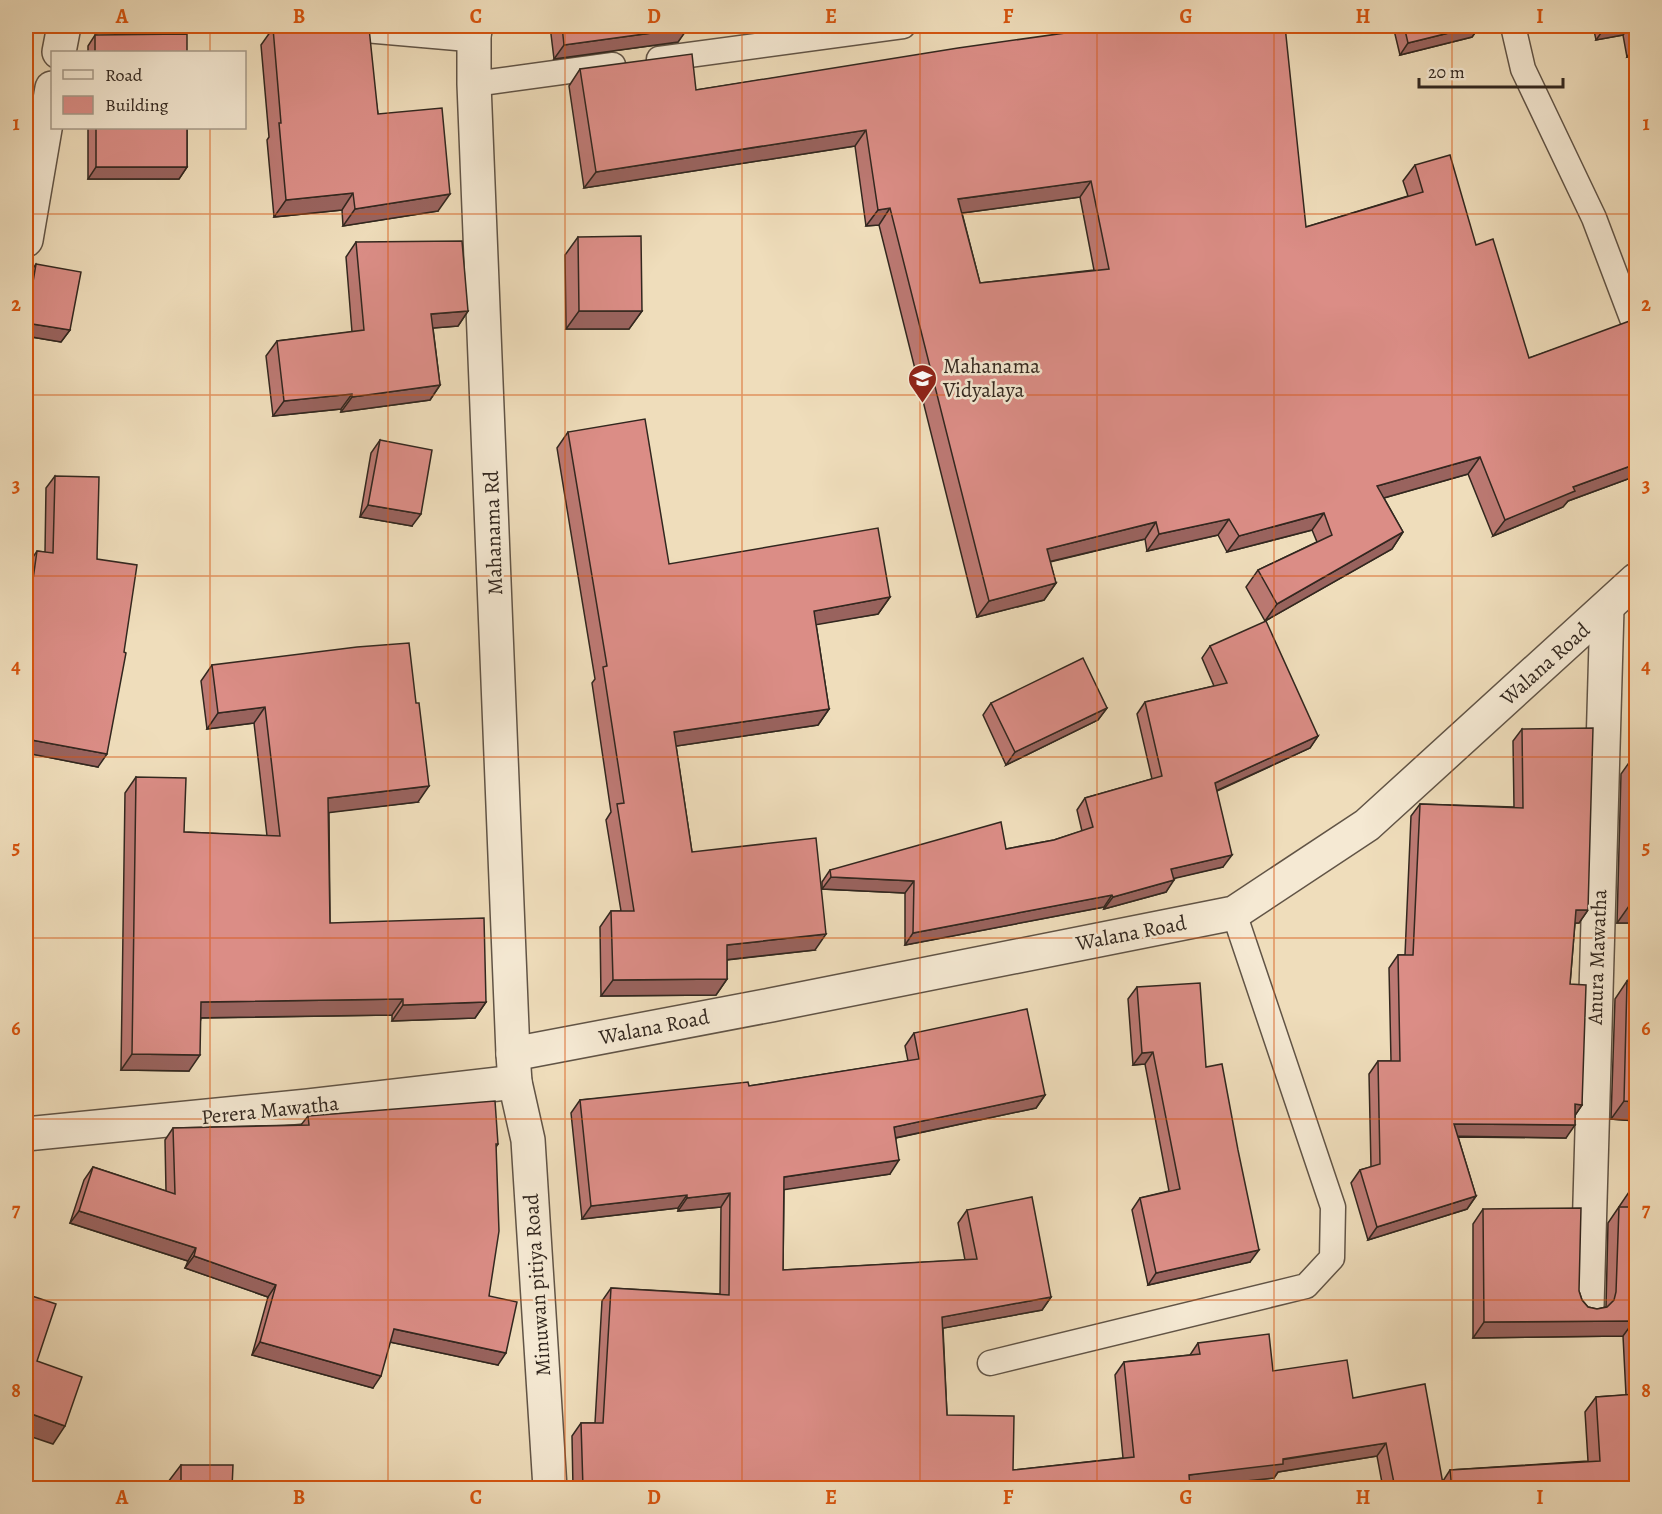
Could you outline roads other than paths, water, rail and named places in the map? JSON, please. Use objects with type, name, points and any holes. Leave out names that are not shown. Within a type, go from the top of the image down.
[{"type":"street","points":[[59,51],[64,26]]},
{"type":"street","points":[[372,26],[475,30]]},
{"type":"street","name":"Mahanama Rd","points":[[475,30],[474,84],[514,1059]]},
{"type":"street","points":[[26,240],[51,94]]},
{"type":"street","name":"Walana Road","points":[[514,1059],[1234,913],[1367,825],[1636,580]]},
{"type":"street","name":"Anura Mawatha","points":[[1587,1306],[1607,608]]},
{"type":"street","name":"Perera Mawatha","points":[[26,1134],[308,1106],[514,1059]]},
{"type":"street","name":"Minuwan pitiya Road","points":[[514,1059],[528,1140],[550,1488]]},
{"type":"lane","points":[[474,84],[903,26]]},
{"type":"lane","points":[[1513,26],[1523,69],[1594,218],[1636,328]]},
{"type":"lane","points":[[990,1363],[1306,1286],[1332,1258],[1332,1207],[1234,913]]},
{"type":"place","name":"Mahanama Vidyalaya","points":[[922,404]]}]
